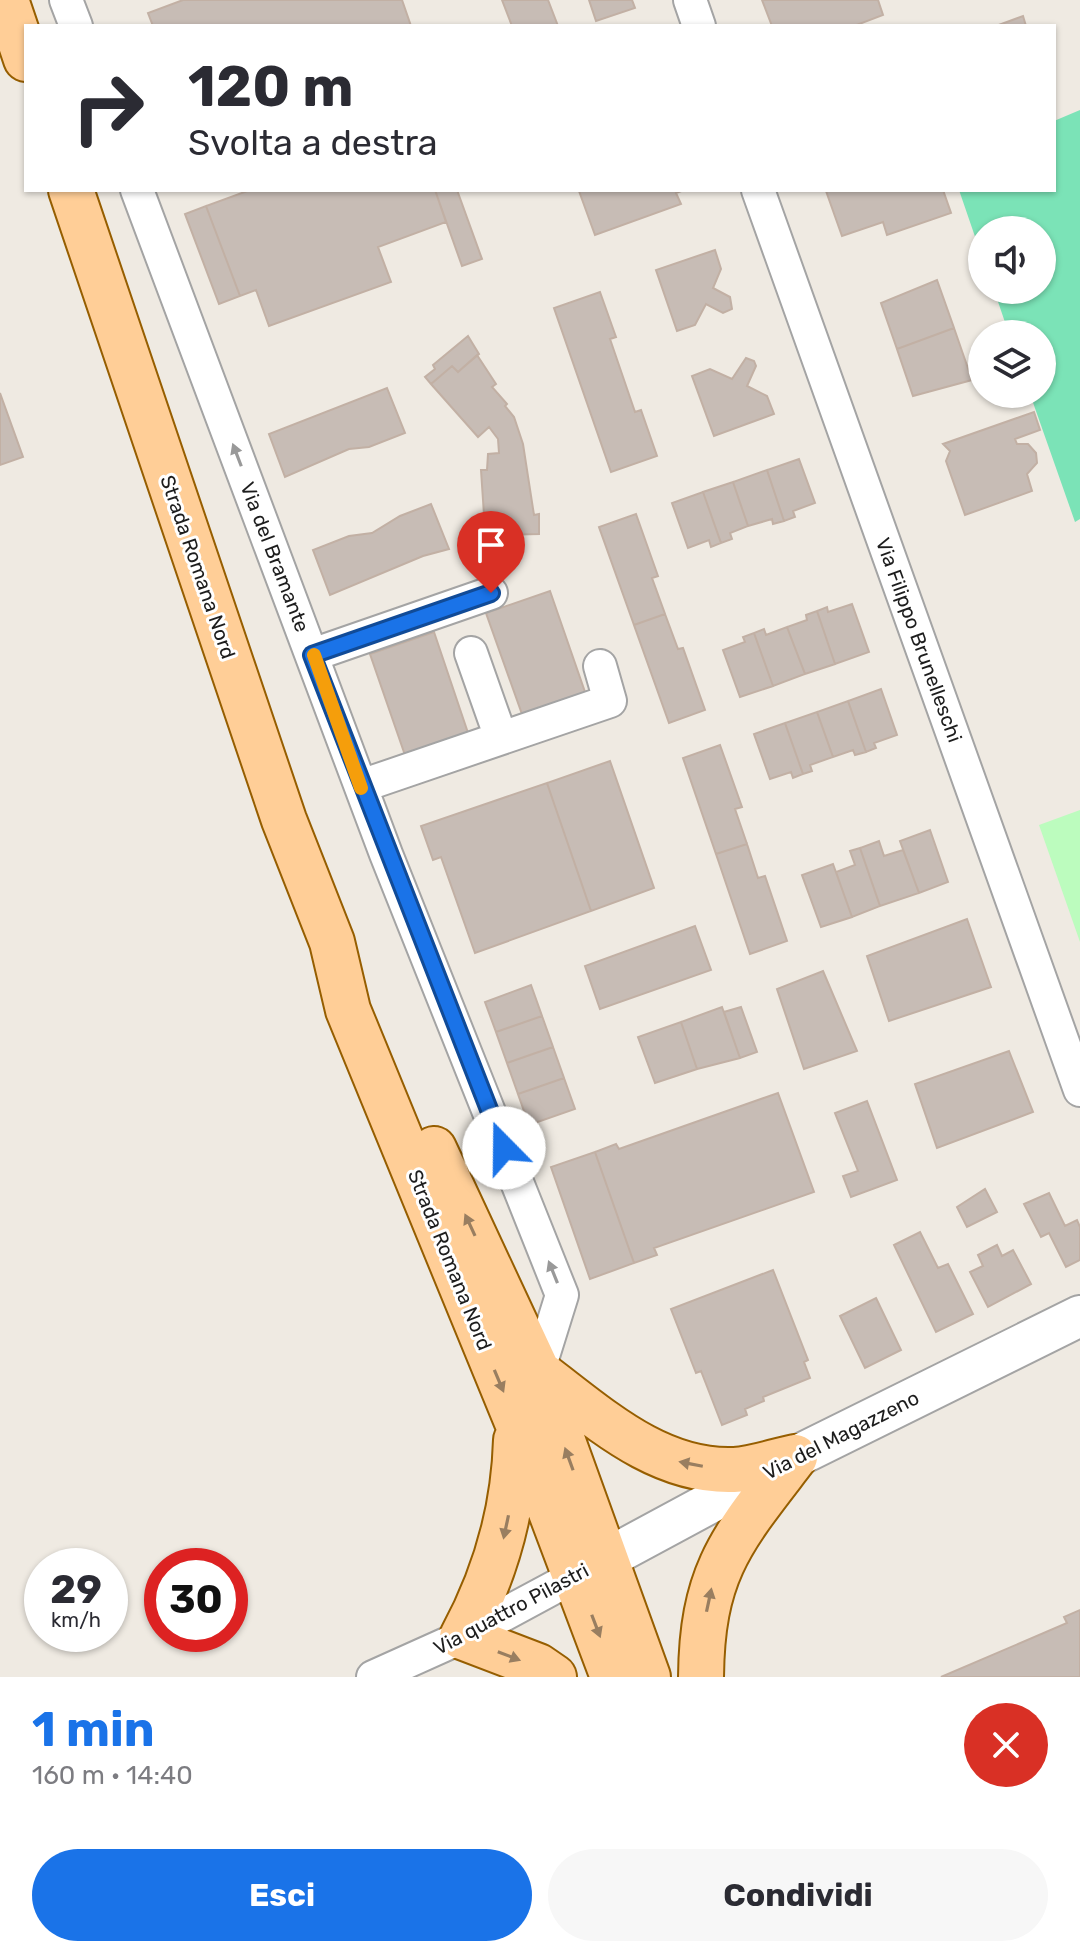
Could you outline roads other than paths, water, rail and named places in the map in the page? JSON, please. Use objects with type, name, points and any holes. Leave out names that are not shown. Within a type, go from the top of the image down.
[{"type":"main road","points":[[6,0],[24,53]]},
{"type":"main road","name":"Strada Romana Nord","points":[[72,192],[284,820],[332,942],[366,1003],[538,1372],[590,1568]]},
{"type":"main road","name":"Strada Romana Nord","points":[[332,942],[348,1010],[517,1422],[590,1568]]},
{"type":"main road","points":[[538,1372],[642,1448],[685,1464],[734,1470],[795,1457]]},
{"type":"main road","points":[[517,1422],[515,1486],[502,1542],[486,1592],[462,1637],[538,1666],[554,1677]]},
{"type":"main road","points":[[701,1677],[701,1635],[715,1571],[737,1532],[795,1457]]},
{"type":"main road","points":[[590,1568],[613,1677]]},
{"type":"main road","points":[[590,1568],[648,1677]]},
{"type":"street","points":[[66,0],[75,24]]},
{"type":"street","points":[[690,0],[698,24]]},
{"type":"street","name":"Via del Bramante","points":[[138,192],[361,786],[562,1295],[538,1372]]},
{"type":"street","name":"Via Filippo Brunelleschi","points":[[759,192],[1080,1090]]},
{"type":"street","points":[[312,655],[491,593]]},
{"type":"street","points":[[471,653],[501,738]]},
{"type":"street","points":[[361,786],[610,701],[600,666]]},
{"type":"street","name":"Via del Magazzeno","points":[[590,1568],[795,1457],[1080,1316]]},
{"type":"street","name":"Via quattro Pilastri","points":[[373,1677],[462,1637],[590,1568]]}]
